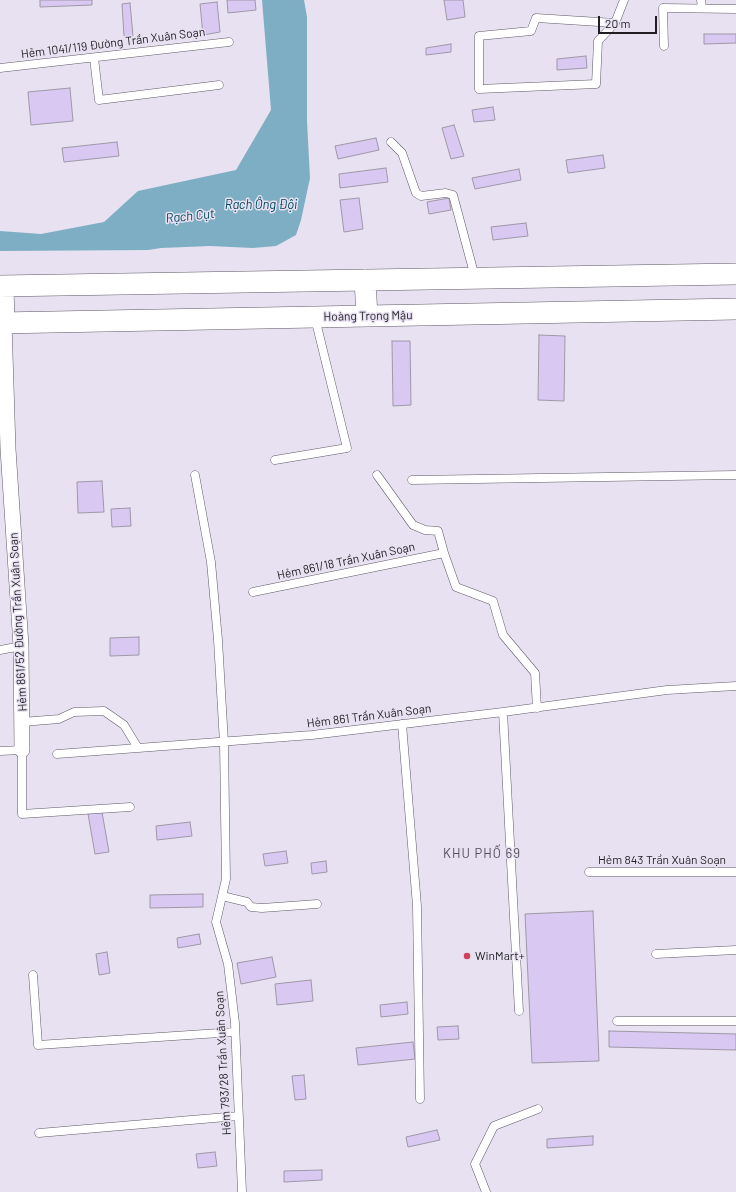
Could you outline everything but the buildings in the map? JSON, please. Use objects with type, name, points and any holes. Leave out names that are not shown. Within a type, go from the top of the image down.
[{"type":"main road","points":[[2,322],[1,286],[736,274]]},
{"type":"main road","points":[[365,280],[367,316]]},
{"type":"main road","name":"Hoàng Trọng Mậu","points":[[2,322],[736,310]]},
{"type":"street","name":"Hẻm 861/52 Đường Trần Xuân Soạn","points":[[2,322],[8,449],[21,646],[22,750]]},
{"type":"lane","points":[[615,23],[536,18],[531,31],[480,36],[479,89],[596,84],[598,41],[615,23],[624,0]]},
{"type":"lane","points":[[664,46],[663,8],[701,4],[736,9]]},
{"type":"lane","name":"Hẻm 1041/119 Đường Trần Xuân Soạn","points":[[0,68],[229,42]]},
{"type":"lane","points":[[94,58],[99,100],[218,84]]},
{"type":"lane","points":[[391,142],[402,153],[416,193],[421,196],[446,193],[453,195],[475,278]]},
{"type":"lane","points":[[275,460],[347,448],[315,317]]},
{"type":"lane","name":"Hẻm 793/28 Trần Xuân Soạn","points":[[195,475],[211,562],[224,743],[226,879],[216,922],[228,964],[235,1032],[242,1192]]},
{"type":"lane","name":"Hẻm 861/18 Trần Xuân Soạn","points":[[377,475],[396,499],[413,525],[425,530],[438,531],[456,587],[493,601],[503,635],[535,673],[537,708]]},
{"type":"lane","points":[[412,480],[736,475]]},
{"type":"lane","name":"Hẻm 861/18 Trần Xuân Soạn","points":[[253,592],[444,552]]},
{"type":"lane","points":[[0,650],[21,646]]},
{"type":"lane","name":"Hẻm 861 Trần Xuân Soạn","points":[[57,754],[224,743],[312,735],[537,708],[667,690],[736,686]]},
{"type":"lane","points":[[22,722],[58,719],[74,712],[104,711],[124,725],[138,748]]},
{"type":"lane","points":[[503,712],[519,1011]]},
{"type":"lane","points":[[402,724],[417,906],[420,1099]]},
{"type":"lane","points":[[0,751],[22,750]]},
{"type":"lane","name":"Hẻm 861/52 Đường Trần Xuân Soạn","points":[[22,750],[22,814],[130,807]]},
{"type":"lane","name":"Hẻm 843 Trần Xuân Soạn","points":[[589,872],[736,872]]},
{"type":"lane","points":[[222,896],[247,902],[251,907],[262,908],[317,904]]},
{"type":"lane","points":[[656,954],[736,950]]},
{"type":"lane","points":[[33,975],[38,1045],[235,1032]]},
{"type":"lane","points":[[617,1021],[736,1021]]},
{"type":"lane","points":[[486,1192],[475,1164],[494,1126],[538,1108]]},
{"type":"lane","points":[[39,1133],[238,1116]]},
{"type":"water","name":"Rạch Ông Đội","points":[[262,0],[304,0],[307,17],[307,121],[310,178],[301,220],[296,235],[276,246],[253,248],[210,246],[148,250],[0,251],[0,231],[41,234],[104,222],[138,191],[236,170],[271,110]]},
{"type":"place","name":"WinMart+","points":[[467,956]]},
{"type":"district","name":"KHU PHỐ 69","points":[[482,854]]},
{"type":"water label","name":"Rạch Cụt","points":[[190,216]]}]
